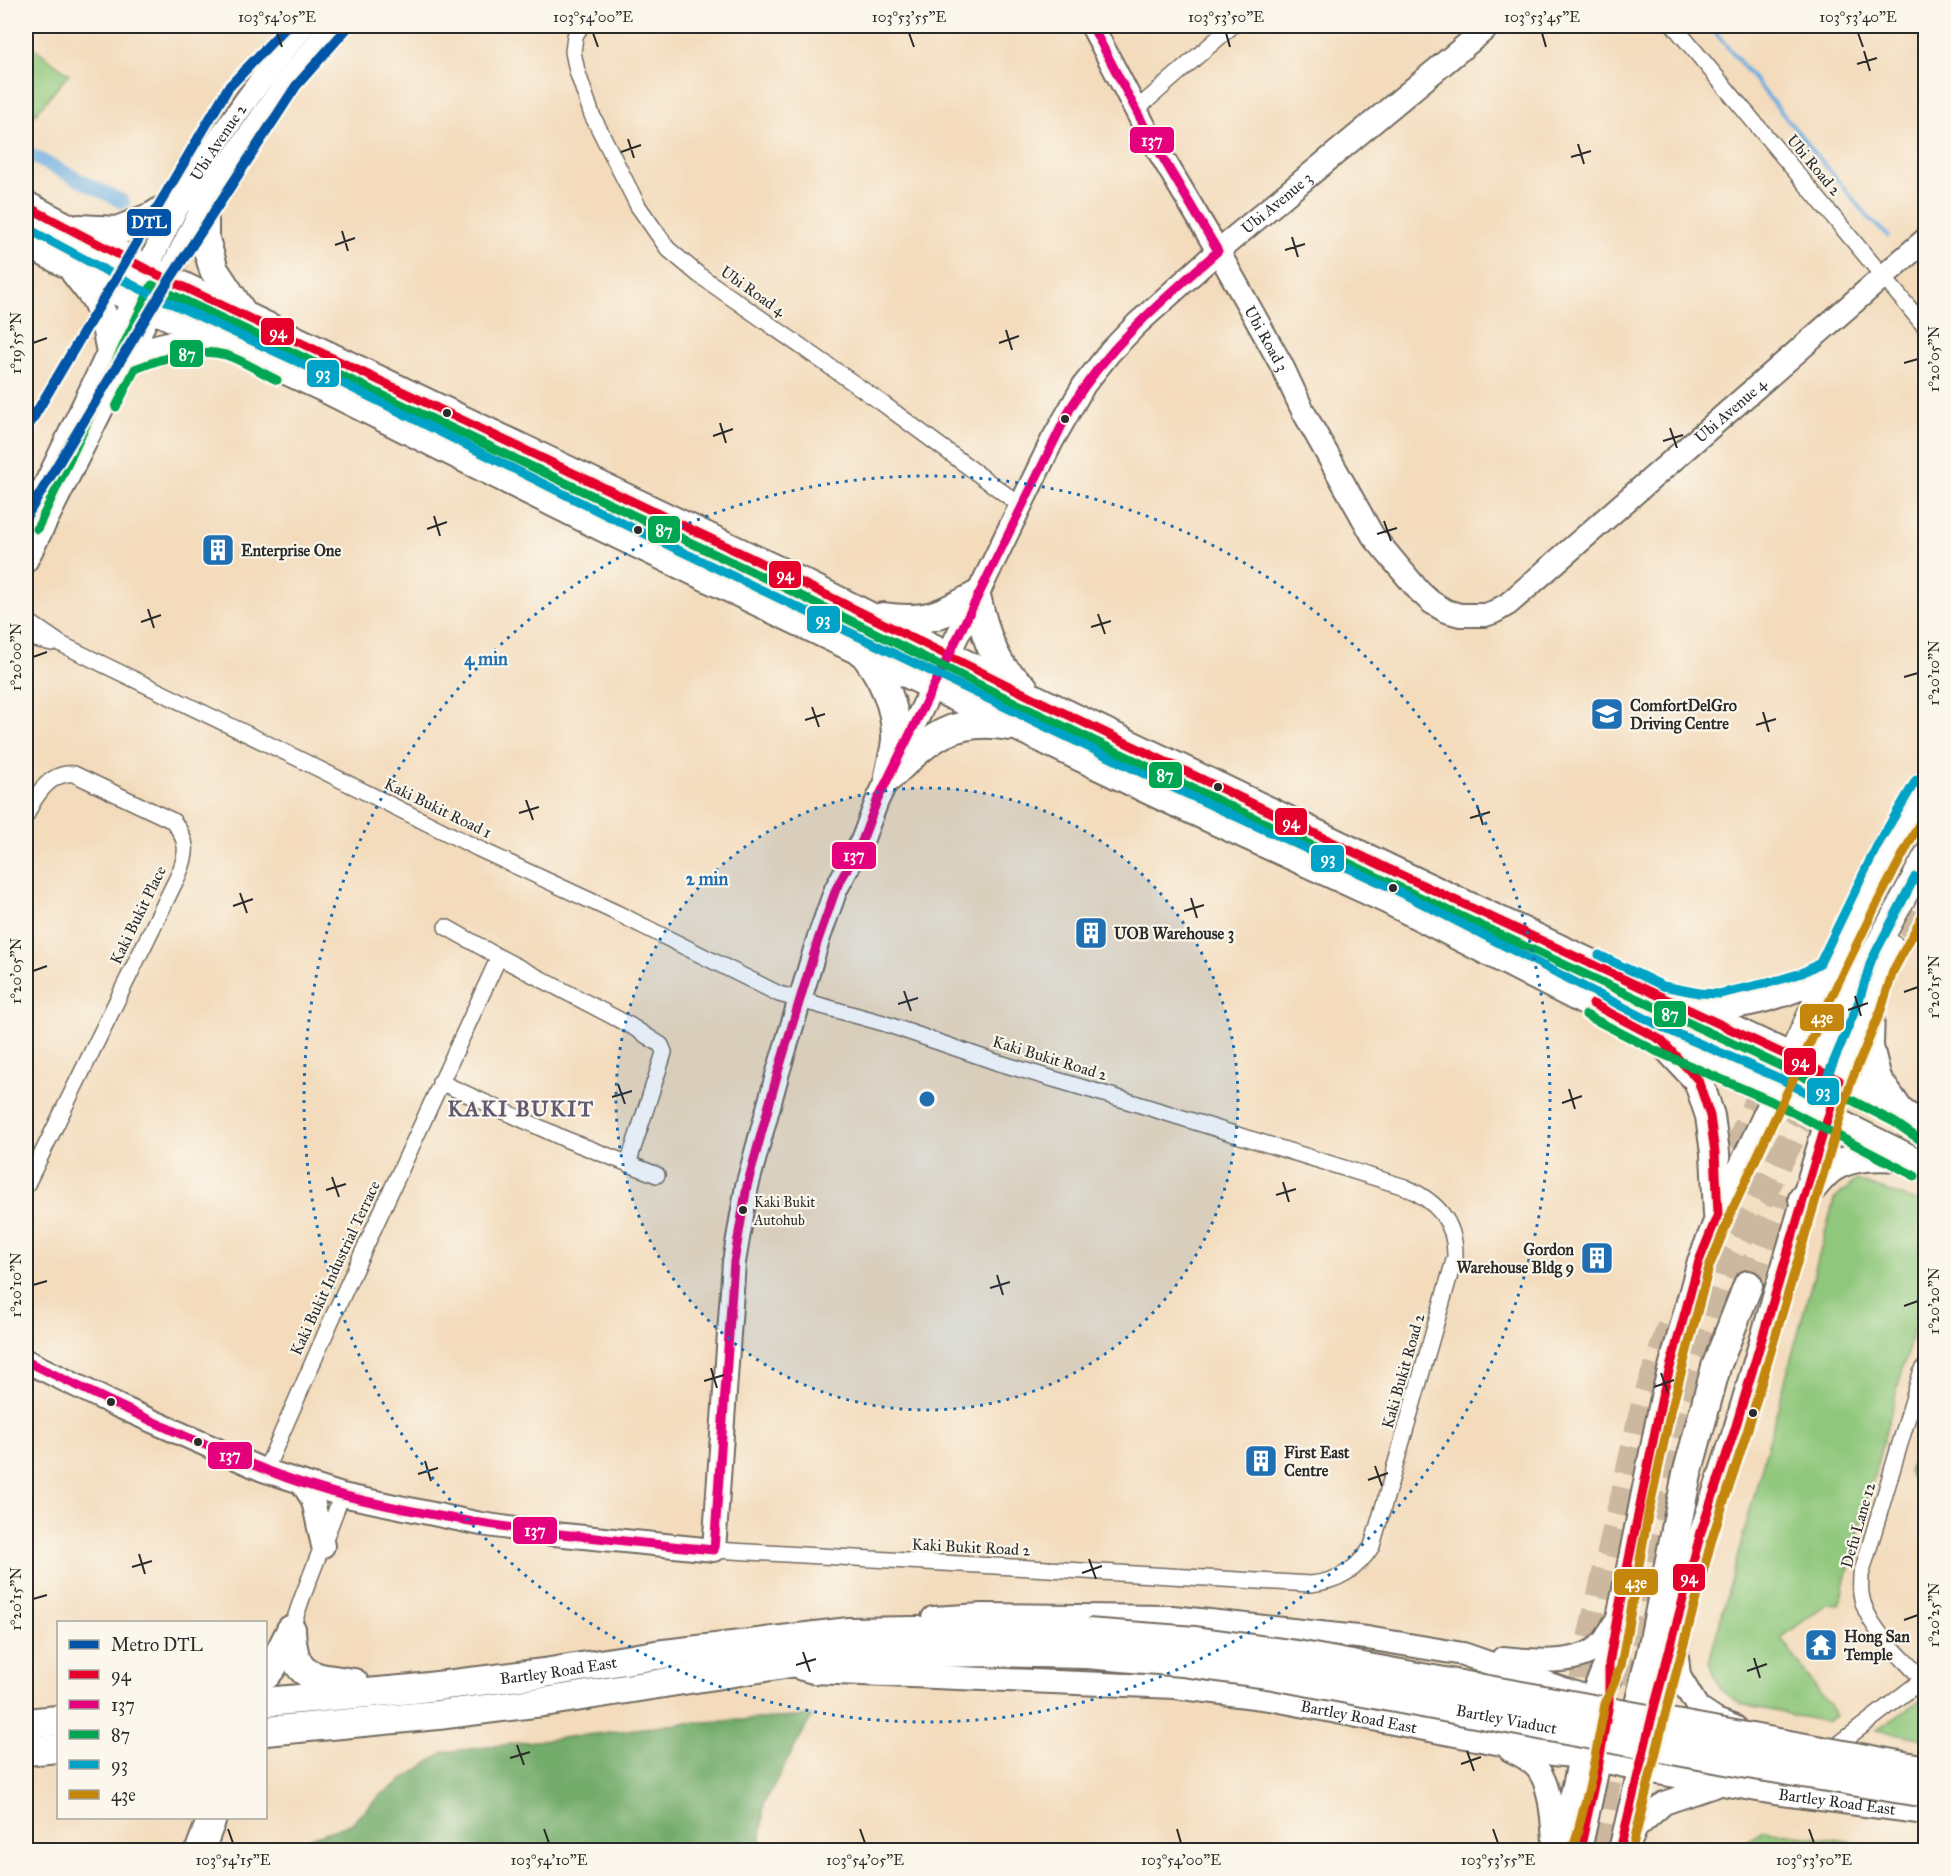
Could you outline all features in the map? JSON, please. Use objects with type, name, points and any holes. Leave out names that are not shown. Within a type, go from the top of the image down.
[{"type":"highway","points":[[71,229],[117,231],[194,200],[214,270],[243,315]]},
{"type":"highway","points":[[26,206],[156,273],[868,615],[1035,699],[1395,872],[1839,1080],[1900,1112],[1926,1129]]},
{"type":"highway","points":[[26,242],[143,303],[321,386],[603,527],[1158,794],[1389,900],[1661,1040],[1776,1090],[1915,1162]]},
{"type":"highway","points":[[70,266],[96,299],[118,353],[192,341],[227,344]]},
{"type":"highway","points":[[868,615],[906,621],[929,618],[976,596],[985,629],[1003,668],[1035,699]]},
{"type":"highway","points":[[859,649],[873,663],[891,706],[896,738],[889,777]]},
{"type":"highway","points":[[889,777],[926,743],[947,731],[981,723],[1023,728]]},
{"type":"highway","points":[[1659,996],[1698,1005],[1720,1006],[1775,994],[1807,984],[1829,972]]},
{"type":"highway","points":[[1870,1005],[1869,1047],[1877,1079],[1900,1112]]},
{"type":"highway","points":[[1661,1040],[1698,1080],[1710,1116],[1715,1153],[1718,1214]]},
{"type":"highway","points":[[1803,1199],[1829,1170],[1846,1161],[1876,1155],[1915,1162]]},
{"type":"highway","points":[[1591,1759],[1645,1710],[1653,1645],[1687,1474],[1716,1367],[1748,1285]]},
{"type":"highway","points":[[267,1675],[291,1630]]},
{"type":"highway","points":[[291,1630],[294,1657],[298,1666],[305,1672],[318,1678],[412,1689]]},
{"type":"highway","name":"Bartley Road East","points":[[267,1702],[412,1689],[544,1673],[656,1655],[849,1632],[981,1630],[1086,1644]]},
{"type":"highway","name":"Bartley Viaduct","points":[[1086,1644],[1195,1641],[1297,1655],[1926,1770]]},
{"type":"highway","name":"Bartley Road East","points":[[272,1732],[550,1701],[815,1659],[892,1654],[984,1652],[1086,1644]]},
{"type":"highway","name":"Bartley Viaduct","points":[[1086,1644],[1182,1662],[1274,1675],[1742,1763],[1926,1792]]},
{"type":"highway","points":[[1561,1851],[1591,1759],[1609,1664]]},
{"type":"highway","points":[[26,1723],[57,1720]]},
{"type":"highway","points":[[26,1752],[57,1748]]},
{"type":"highway","points":[[183,1851],[194,1819]]},
{"type":"highway","points":[[200,1851],[212,1819]]},
{"type":"main road","name":"Ubi Avenue 2","points":[[118,353],[156,273],[240,110],[275,60],[303,26]]},
{"type":"main road","name":"Ubi Avenue 2","points":[[194,200],[211,190],[278,94],[330,26]]},
{"type":"main road","name":"Ubi Road 3","points":[[1092,26],[1148,133],[1218,251],[1373,536],[1431,602],[1446,611],[1460,615],[1475,615]]},
{"type":"main road","name":"Ubi Avenue 3","points":[[714,1550],[734,1262],[752,1163],[818,940],[836,889],[862,841],[877,801],[1020,505],[1066,415],[1098,367],[1137,324],[1218,251],[1489,26]]},
{"type":"main road","name":"Ubi Avenue 4","points":[[1475,615],[1494,612],[1508,604],[1926,239]]},
{"type":"main road","points":[[26,524],[118,353]]},
{"type":"main road","points":[[26,561],[118,353]]},
{"type":"main road","points":[[1801,1062],[1829,972],[1888,851],[1926,786]]},
{"type":"main road","points":[[1609,1664],[1662,1397],[1699,1261],[1718,1214],[1776,1090],[1801,1062],[1926,856]]},
{"type":"main road","points":[[1620,1851],[1638,1769],[1645,1710],[1674,1637],[1701,1532],[1735,1430],[1839,1080],[1870,1005],[1882,966],[1926,883]]},
{"type":"main road","points":[[26,1361],[118,1406],[263,1470],[342,1495],[491,1526],[714,1550]]},
{"type":"main road","points":[[301,1482],[311,1497],[323,1546]]},
{"type":"main road","name":"Bartley Road East","points":[[849,1632],[924,1619],[982,1615],[1172,1617],[1366,1638],[1463,1654],[1601,1701],[1645,1710]]},
{"type":"main road","points":[[1463,1654],[1530,1661],[1569,1658],[1596,1648],[1604,1641],[1617,1618]]},
{"type":"main road","points":[[1674,1637],[1679,1676],[1698,1708],[1716,1720],[1732,1726],[1852,1740],[1926,1759]]},
{"type":"main road","name":"Bartley Road East","points":[[786,1665],[813,1671],[1175,1687],[1270,1699],[1722,1784],[1926,1813]]},
{"type":"main road","points":[[1499,1743],[1533,1764],[1541,1772],[1550,1805],[1555,1851]]},
{"type":"main road","points":[[1580,1851],[1591,1759]]},
{"type":"main road","points":[[1626,1851],[1636,1828],[1664,1803],[1722,1784]]},
{"type":"street","name":"Ubi Road 4","points":[[581,26],[575,36],[573,52],[592,115],[638,206],[668,249],[699,275],[882,403],[1020,505]]},
{"type":"street","points":[[1136,110],[1232,26]]},
{"type":"street","name":"Ubi Road 2","points":[[1674,26],[1926,328]]},
{"type":"street","name":"Kaki Bukit Road 1","points":[[26,620],[61,644],[479,849],[617,913],[779,994],[800,1000]]},
{"type":"street","name":"Kaki Bukit Road 1","points":[[26,637],[61,644]]},
{"type":"street","name":"Kaki Bukit Place","points":[[26,816],[31,805],[48,783],[58,775],[74,774],[172,821],[181,831],[186,850],[185,860],[178,876],[26,1186]]},
{"type":"street","points":[[446,927],[631,1026],[663,1048],[663,1056],[628,1164]]},
{"type":"street","name":"Kaki Bukit Industrial Terrace","points":[[263,1470],[270,1460],[292,1407],[499,957]]},
{"type":"street","name":"Kaki Bukit Road 2","points":[[714,1550],[1311,1584],[1327,1582],[1343,1576],[1365,1558],[1372,1546],[1455,1257],[1456,1241],[1450,1225],[1432,1202],[1405,1187],[996,1062],[883,1023],[800,1000]]},
{"type":"street","points":[[440,1082],[565,1139],[657,1175]]},
{"type":"street","name":"Defu Lane 12","points":[[1852,1740],[1924,1678],[1881,1634],[1868,1616],[1861,1594],[1861,1575],[1921,1373],[1926,1365]]},
{"type":"street","points":[[291,1630],[342,1495]]},
{"type":"green space","points":[[26,42],[69,74],[26,125]]},
{"type":"green space","points":[[1856,1180],[1925,1204],[1925,1329],[1914,1327],[1839,1605],[1826,1604],[1781,1638],[1836,1716],[1826,1722],[1741,1704],[1722,1691],[1709,1662],[1834,1200]]},
{"type":"green space","points":[[1925,1421],[1926,1504],[1909,1472]]},
{"type":"green space","points":[[1925,1698],[1925,1740],[1877,1730]]},
{"type":"green space","points":[[812,1716],[764,1803],[760,1850],[276,1850],[351,1824],[379,1796],[444,1752],[686,1723]]},
{"type":"green space","points":[[1763,1831],[1925,1850],[1734,1850]]},
{"type":"waterway","points":[[1710,26],[1869,218],[1888,236]]},
{"type":"waterway","points":[[26,153],[123,202]]},
{"type":"tunnel","points":[[1881,881],[1926,822]]},
{"type":"tunnel","points":[[1882,972],[1926,895]]},
{"type":"tunnel","points":[[1596,1850],[1627,1654],[1680,1407],[1722,1272],[1858,1015]]},
{"type":"tunnel","points":[[1737,1150],[1776,1064]]},
{"type":"tunnel","points":[[1748,1285],[1779,1193]]},
{"type":"tunnel","points":[[1576,1721],[1588,1652],[1645,1404],[1674,1317]]},
{"type":"metro line","name":"DTL","points":[[26,430],[228,88],[287,26]]},
{"type":"metro line","name":"DTL","points":[[26,517],[161,293],[296,86],[349,26]]},
{"type":"transit line","name":"137","points":[[1092,26],[1148,133],[1218,251]]},
{"type":"transit line","name":"94","points":[[26,206],[146,269],[776,570],[1035,699],[1395,872],[1839,1080],[1735,1429],[1701,1532],[1653,1712],[1620,1850]]},
{"type":"transit line","name":"93","points":[[32,231],[138,288],[326,375],[608,516],[1163,783],[1394,889],[1666,1029],[1781,1079],[1820,1100],[1859,1001],[1871,961],[1915,877]]},
{"type":"transit line","name":"137","points":[[714,1550],[734,1262],[747,1186],[778,1072],[836,889],[862,841],[877,801],[1071,407],[1102,363],[1120,343],[1218,251]]},
{"type":"transit line","name":"87","points":[[37,529],[152,285],[771,581],[1030,710],[1390,883],[1834,1091],[1894,1122],[1919,1139]]},
{"type":"transit line","name":"87","points":[[116,407],[135,369],[191,353],[226,355],[277,380]]},
{"type":"transit line","name":"93","points":[[1599,955],[1663,986],[1699,993],[1719,994],[1802,973],[1820,963],[1877,846],[1916,780]]},
{"type":"transit line","name":"43e","points":[[1573,1850],[1590,1784],[1605,1704],[1621,1666],[1648,1515],[1670,1415],[1709,1267],[1734,1206],[1837,985],[1926,811]]},
{"type":"transit line","name":"43e","points":[[1632,1850],[1713,1535],[1747,1432],[1850,1084],[1881,1010],[1893,971],[1926,910]]},
{"type":"transit line","name":"94","points":[[1580,1850],[1609,1703],[1609,1664],[1617,1618],[1662,1397],[1699,1261],[1718,1214],[1715,1153],[1710,1116],[1698,1080],[1661,1040],[1593,1004]]},
{"type":"transit line","name":"87","points":[[1586,1015],[1656,1051],[1771,1101],[1915,1176]]},
{"type":"transit line","name":"137","points":[[26,1361],[231,1456],[323,1490],[388,1506],[480,1523],[714,1550]]},
{"type":"place","name":"Enterprise One","points":[[218,550]]},
{"type":"place","name":"ComfortDelGro Driving Centre","points":[[1607,714]]},
{"type":"place","name":"UOB Warehouse 3","points":[[1091,933]]},
{"type":"place","name":"Kaki Bukit Autohub","points":[[743,1210]]},
{"type":"place","name":"Gordon Warehouse Bldg 9","points":[[1597,1258]]},
{"type":"place","name":"First East Centre","points":[[1261,1461]]},
{"type":"place","name":"Hong San Temple","points":[[1821,1645]]},
{"type":"district","name":"KAKI BUKIT","points":[[521,1108]]}]
